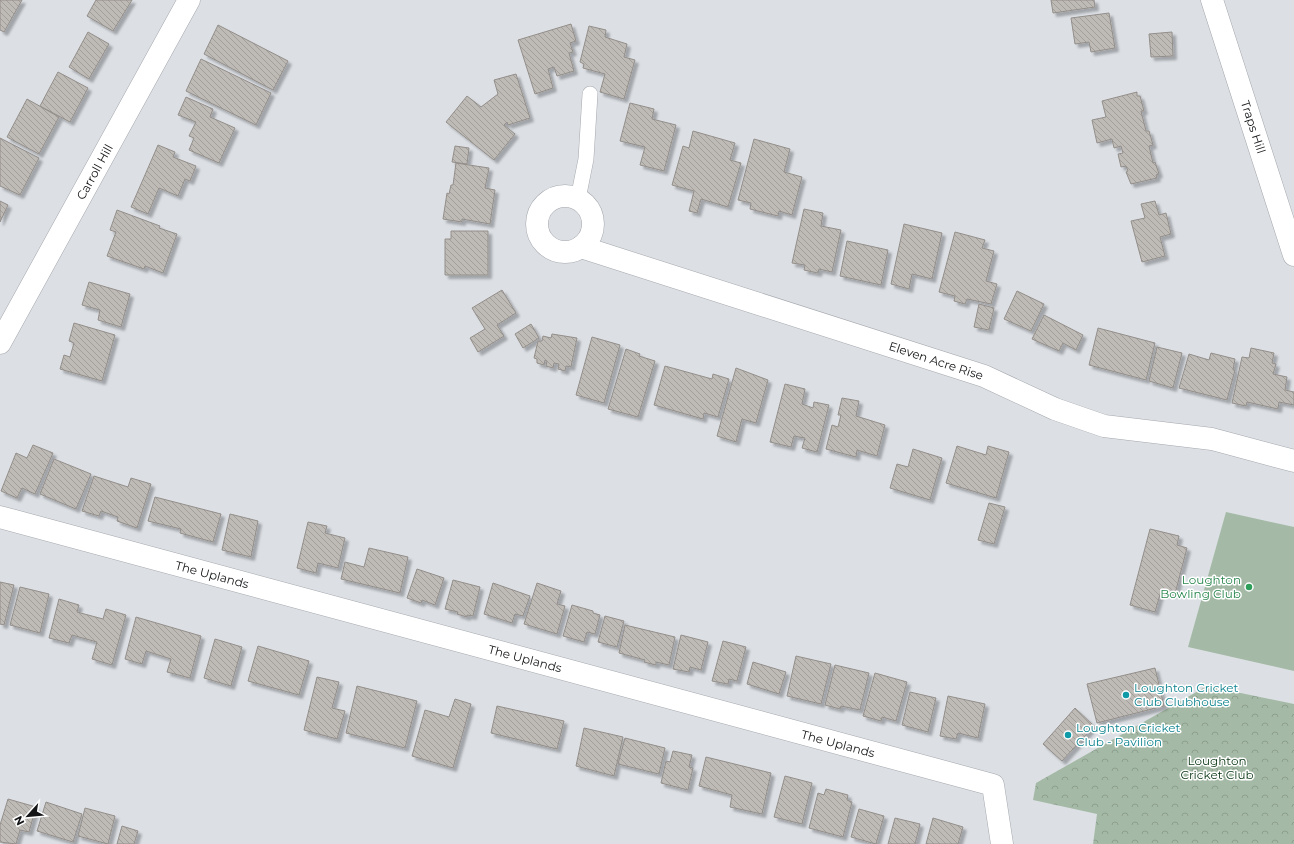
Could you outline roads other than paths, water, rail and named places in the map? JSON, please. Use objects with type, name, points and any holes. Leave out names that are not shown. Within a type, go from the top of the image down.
[{"type":"street","name":"Carroll Hill","points":[[0,343],[189,0]]},
{"type":"street","name":"Traps Hill","points":[[1212,0],[1294,255]]},
{"type":"street","points":[[565,196],[578,199],[586,205],[591,213],[593,222],[592,232],[588,240],[581,247],[563,252],[554,249],[541,238],[538,229],[537,220],[542,208],[552,199],[565,196]]},
{"type":"street","name":"Eleven Acre Rise","points":[[581,247],[984,376],[1055,409],[1104,426],[1212,439],[1294,461]]},
{"type":"street","name":"The Uplands","points":[[0,517],[993,786],[1002,844]]},
{"type":"lane","points":[[578,199],[586,159],[590,94]]},
{"type":"place","name":"Loughton Bowling Club","points":[[1249,587]]},
{"type":"place","name":"Loughton Cricket Club Clubhouse","points":[[1126,695]]},
{"type":"place","name":"Loughton Cricket Club - Pavilion","points":[[1068,735]]},
{"type":"park label","name":"Loughton Cricket Club","points":[[1217,768]]}]
